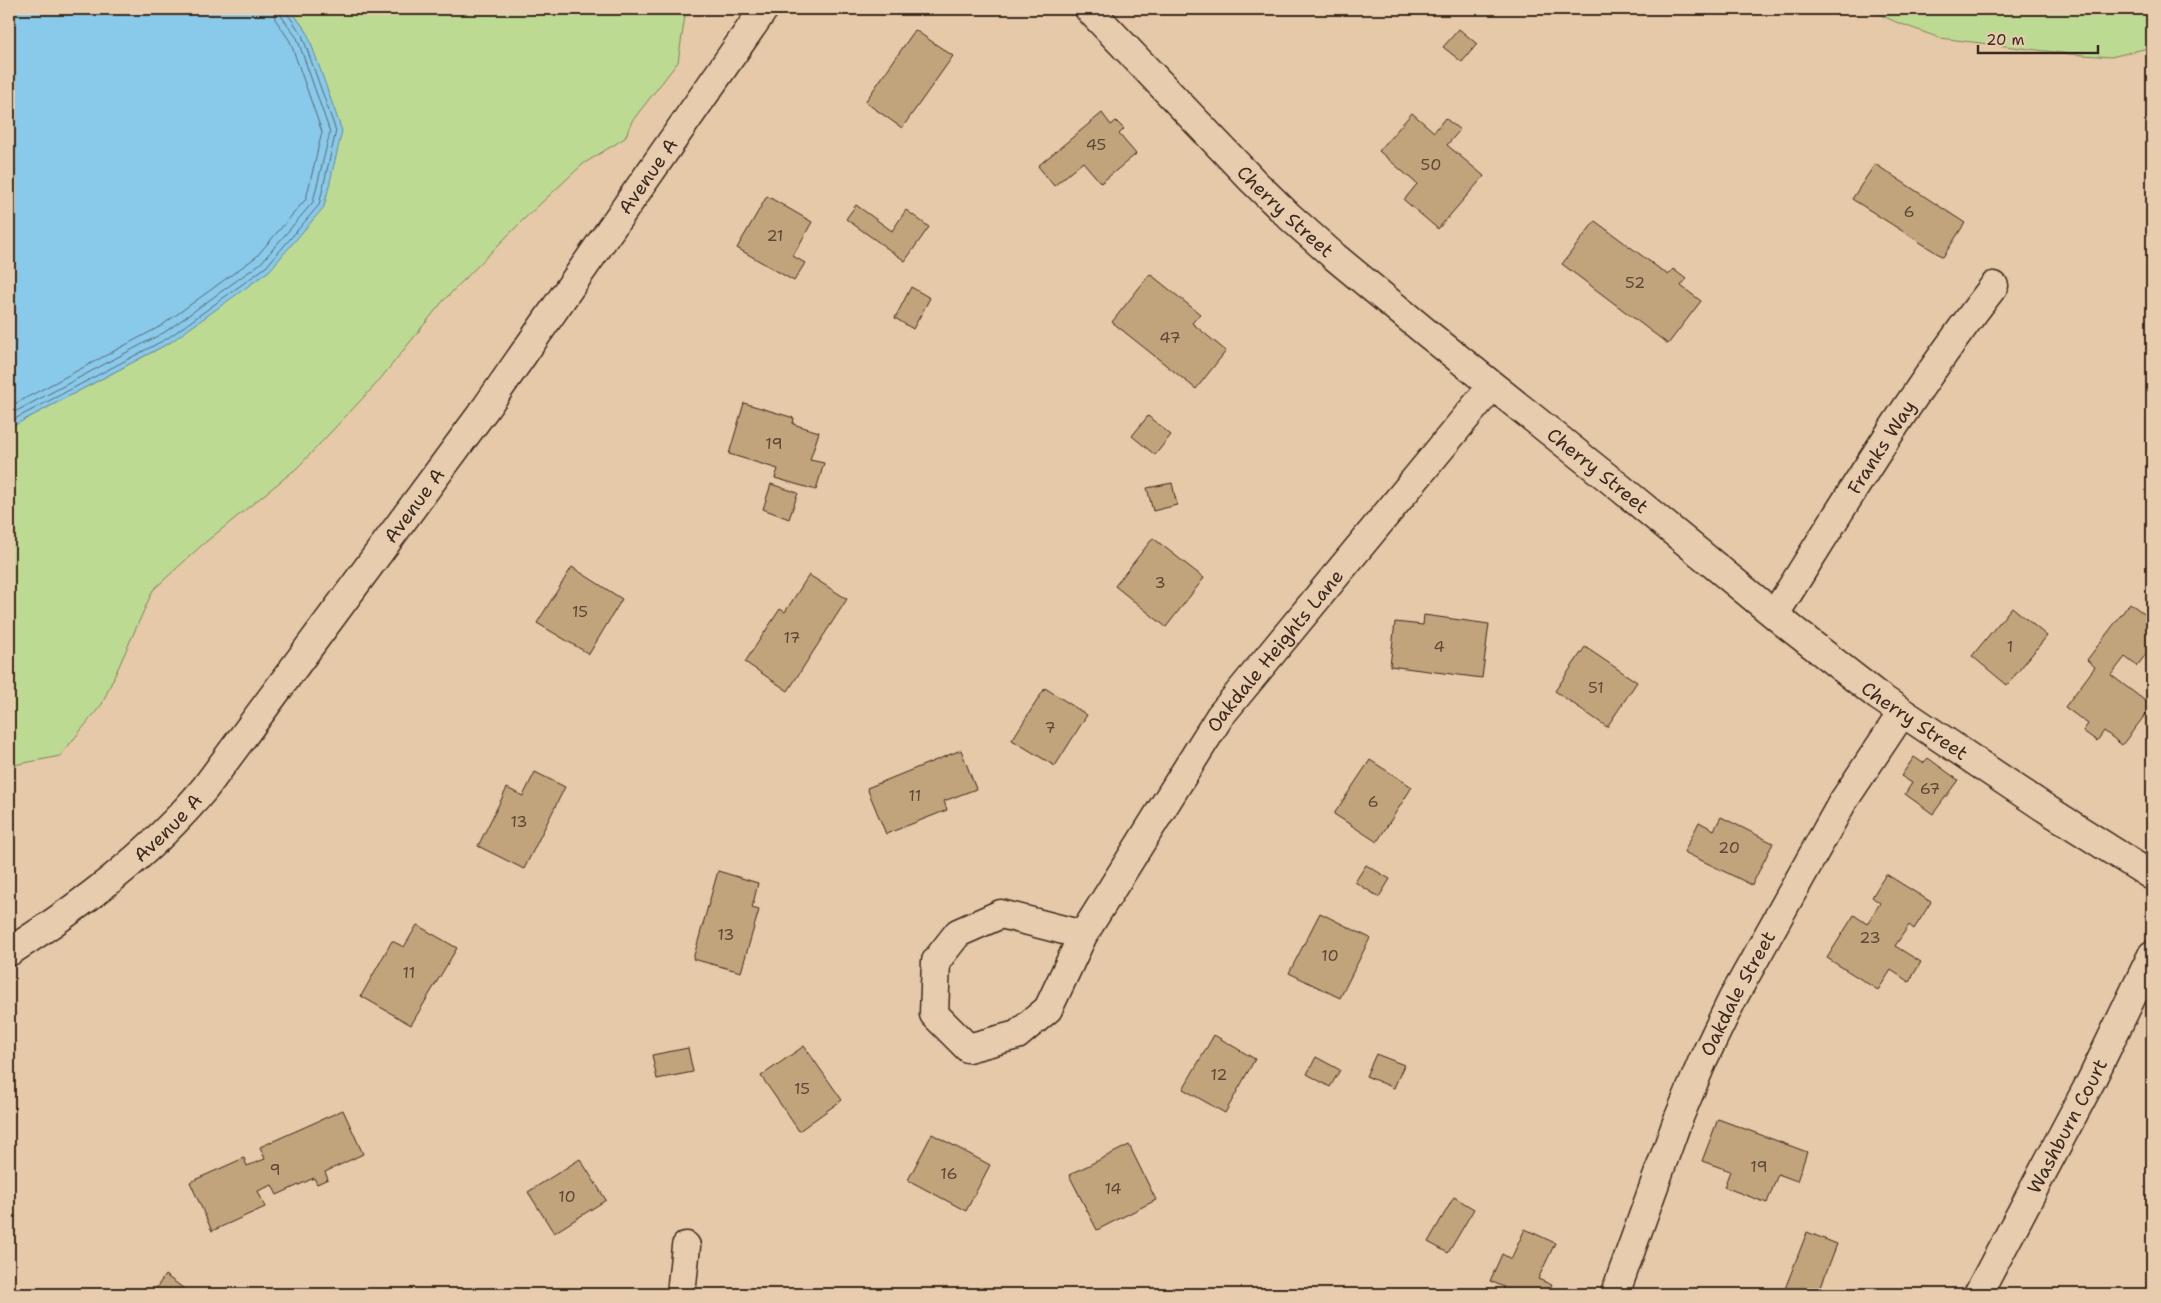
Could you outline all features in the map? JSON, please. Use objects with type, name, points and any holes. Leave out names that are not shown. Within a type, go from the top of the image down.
[{"type":"street","name":"Avenue A","points":[[9,952],[90,897],[122,871],[184,814],[205,788],[485,409],[764,9]]},
{"type":"street","name":"Cherry Street","points":[[1089,9],[1253,181],[1290,217],[1355,274],[1492,386],[1775,614],[1902,713],[2090,838],[2152,876]]},
{"type":"street","name":"Franks Way","points":[[1775,614],[1889,434],[1964,324],[1994,286]]},
{"type":"street","name":"Oakdale Heights Lane","points":[[1083,935],[1001,914],[958,933],[936,961],[934,1014],[968,1048],[1017,1035],[1048,1009],[1083,935],[1220,716],[1492,386]]},
{"type":"street","name":"Oakdale Street","points":[[1615,1294],[1677,1122],[1703,1060],[1733,998],[1842,803],[1902,713]]},
{"type":"street","name":"Washburn Court","points":[[1978,1294],[2092,1079],[2152,955]]},
{"type":"street","points":[[681,1294],[686,1246]]},
{"type":"green space","points":[[290,9],[686,9],[678,62],[632,121],[625,138],[583,164],[524,219],[443,301],[377,383],[297,468],[202,545],[153,590],[102,704],[60,756],[9,766],[9,428],[171,342],[307,32]]},
{"type":"green space","points":[[1868,9],[2152,9],[2152,47],[2111,57],[2070,54],[1940,38],[1896,22]]},
{"type":"water","points":[[9,9],[290,9],[307,32],[342,131],[324,207],[269,271],[171,342],[9,428]]},
{"type":"building","points":[[1459,29],[1477,44],[1462,62],[1443,47]]},
{"type":"building","points":[[915,30],[953,56],[902,128],[865,102]]},
{"type":"building","points":[[1102,113],[1111,125],[1116,121],[1124,129],[1119,134],[1136,154],[1101,183],[1083,162],[1054,186],[1038,166]]},
{"type":"building","points":[[1412,113],[1434,132],[1445,118],[1460,130],[1447,145],[1484,176],[1438,229],[1404,200],[1417,184],[1379,151]]},
{"type":"building","points":[[1875,164],[1965,223],[1943,257],[1852,199]]},
{"type":"building","points":[[767,196],[812,222],[793,256],[805,263],[794,281],[737,248]]},
{"type":"building","points":[[856,205],[892,231],[906,210],[929,227],[905,261],[846,219]]},
{"type":"building","points":[[1595,221],[1668,275],[1673,269],[1686,279],[1681,286],[1701,301],[1668,344],[1562,264]]},
{"type":"building","points":[[1150,274],[1200,314],[1192,323],[1226,351],[1196,389],[1112,322]]},
{"type":"building","points":[[911,287],[930,298],[913,329],[895,318]]},
{"type":"building","points":[[744,403],[794,418],[793,424],[819,432],[810,460],[824,463],[816,490],[775,478],[778,469],[729,454]]},
{"type":"building","points":[[1148,416],[1171,435],[1155,455],[1132,436]]},
{"type":"building","points":[[1172,483],[1177,505],[1153,511],[1147,488]]},
{"type":"building","points":[[771,484],[798,493],[789,519],[763,509]]},
{"type":"building","points":[[1153,538],[1204,578],[1166,627],[1115,586]]},
{"type":"building","points":[[572,567],[622,599],[589,654],[537,623]]},
{"type":"building","points":[[809,575],[847,599],[788,691],[745,662],[780,609],[785,612]]},
{"type":"building","points":[[2130,603],[2152,620],[2152,646],[2137,666],[2125,657],[2111,675],[2152,706],[2122,745],[2104,731],[2097,741],[2083,731],[2088,724],[2065,707],[2095,667],[2087,660]]},
{"type":"building","points":[[2012,607],[2047,636],[2007,685],[1972,656]]},
{"type":"building","points":[[1424,615],[1489,624],[1482,678],[1390,666],[1395,622],[1423,625]]},
{"type":"building","points":[[1585,647],[1637,682],[1607,727],[1555,691]]},
{"type":"building","points":[[1045,688],[1087,715],[1055,766],[1012,740]]},
{"type":"building","points":[[961,750],[976,789],[944,801],[947,810],[886,834],[867,788]]},
{"type":"building","points":[[1914,757],[1923,763],[1928,758],[1958,780],[1933,814],[1905,794],[1912,783],[1901,776]]},
{"type":"building","points":[[1370,760],[1412,787],[1377,842],[1334,814]]},
{"type":"building","points":[[535,772],[565,787],[524,869],[478,846],[507,788],[523,796]]},
{"type":"building","points":[[1721,817],[1773,843],[1752,885],[1684,852],[1699,822],[1714,830]]},
{"type":"building","points":[[1366,865],[1390,879],[1379,897],[1355,882]]},
{"type":"building","points":[[718,871],[758,883],[752,908],[759,910],[741,972],[693,959]]},
{"type":"building","points":[[1886,874],[1931,902],[1914,929],[1909,925],[1895,946],[1921,962],[1909,982],[1891,970],[1878,990],[1827,958],[1854,915],[1867,924],[1880,903],[1872,897]]},
{"type":"building","points":[[1320,913],[1370,938],[1340,998],[1289,973]]},
{"type":"building","points":[[417,925],[457,948],[411,1025],[361,996],[392,941],[404,947]]},
{"type":"building","points":[[1214,1035],[1255,1059],[1225,1113],[1183,1089]]},
{"type":"building","points":[[804,1046],[842,1100],[799,1131],[761,1076]]},
{"type":"building","points":[[688,1048],[693,1072],[657,1079],[652,1055]]},
{"type":"building","points":[[1376,1054],[1404,1065],[1394,1088],[1366,1076]]},
{"type":"building","points":[[1316,1057],[1340,1070],[1330,1087],[1307,1074]]},
{"type":"building","points":[[343,1110],[363,1154],[325,1172],[328,1179],[317,1184],[314,1178],[277,1195],[272,1185],[258,1191],[265,1207],[212,1231],[190,1182],[244,1158],[247,1166],[265,1159],[260,1147]]},
{"type":"building","points":[[1718,1119],[1807,1152],[1797,1181],[1778,1174],[1767,1203],[1724,1187],[1730,1171],[1702,1161]]},
{"type":"building","points":[[932,1134],[990,1165],[966,1211],[908,1180]]},
{"type":"building","points":[[1129,1145],[1156,1200],[1097,1230],[1069,1175]]},
{"type":"building","points":[[580,1159],[606,1200],[554,1233],[528,1192]]},
{"type":"building","points":[[1454,1197],[1474,1209],[1448,1253],[1428,1242]]},
{"type":"building","points":[[1525,1229],[1555,1243],[1538,1279],[1552,1285],[1547,1294],[1501,1294],[1504,1287],[1490,1281],[1502,1254],[1511,1259]]},
{"type":"building","points":[[1807,1232],[1837,1244],[1818,1294],[1783,1294]]},
{"type":"building","points":[[165,1275],[186,1290],[183,1294],[153,1293]]}]
